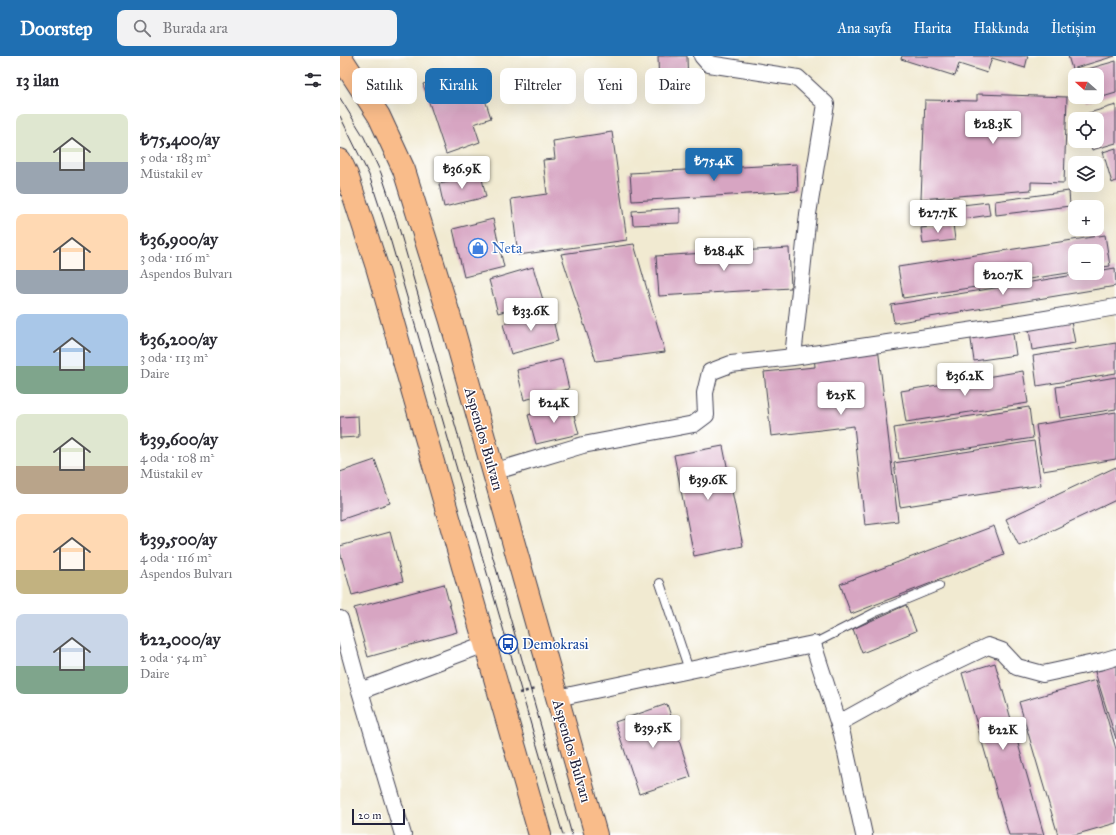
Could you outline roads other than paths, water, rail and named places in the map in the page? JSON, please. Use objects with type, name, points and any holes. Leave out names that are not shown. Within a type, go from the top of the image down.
[{"type":"main road","name":"Aspendos Bulvarı","points":[[340,56],[379,116],[404,170],[451,321],[596,835]]},
{"type":"main road","points":[[340,160],[347,175],[377,267],[540,835]]},
{"type":"street","points":[[702,56],[709,64],[798,78],[826,104],[808,214],[793,357]]},
{"type":"street","points":[[493,472],[583,445],[694,424],[706,416],[706,393],[710,372],[730,364],[793,357],[1028,322],[1116,307]]},
{"type":"street","points":[[340,619],[402,835]]},
{"type":"street","points":[[360,691],[485,644]]},
{"type":"street","points":[[555,691],[689,670],[813,644],[839,723],[864,835]]},
{"type":"street","points":[[839,723],[913,682],[988,646],[1002,651],[1017,667],[1043,674],[1116,657]]},
{"type":"lane","points":[[660,583],[689,670]]},
{"type":"lane","points":[[813,644],[876,612],[939,586]]},
{"type":"tram line","points":[[340,98],[364,137],[381,173],[397,221],[572,835]]},
{"type":"tram line","points":[[340,116],[369,175],[391,242],[563,835]]},
{"type":"place","name":"Neta","points":[[478,248]]},
{"type":"place","name":"Demokrasi","points":[[508,644]]}]
